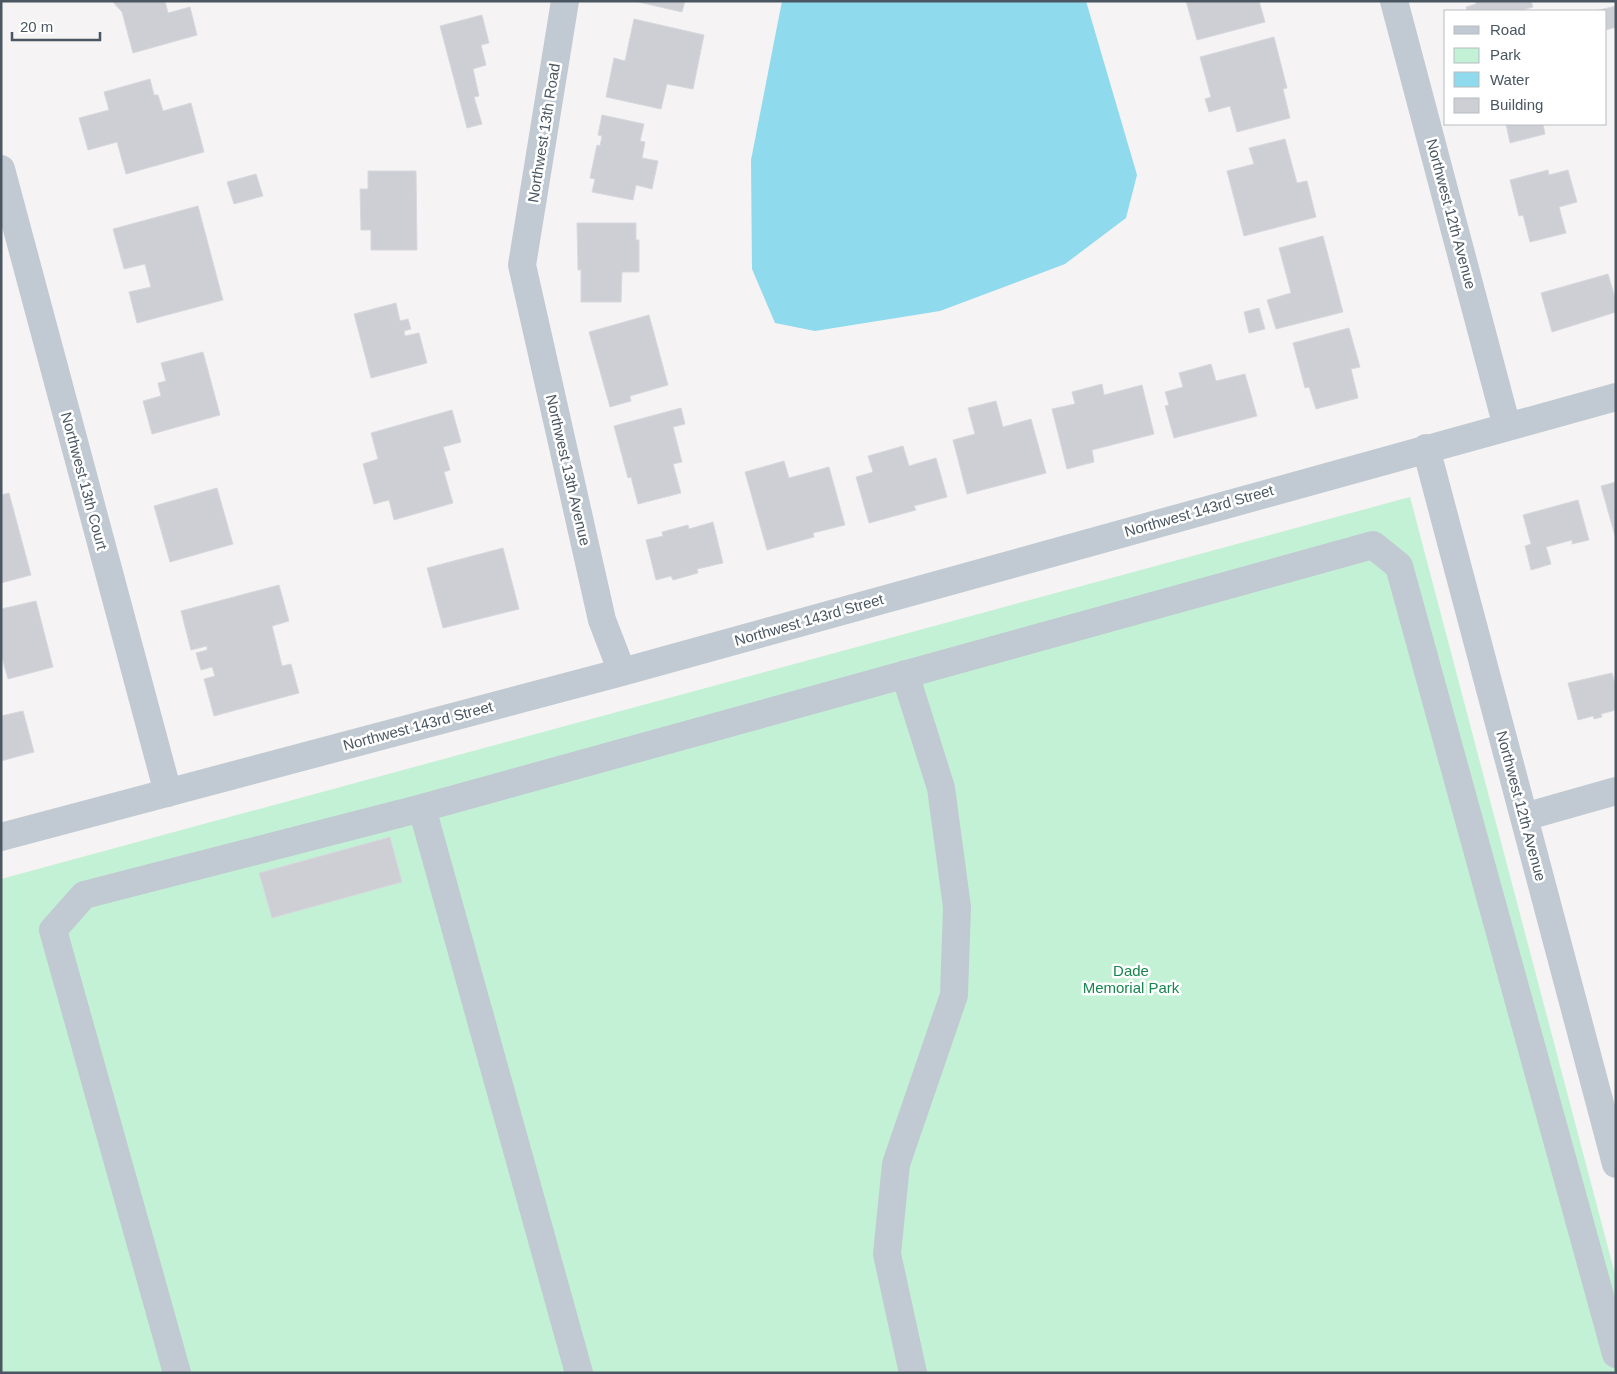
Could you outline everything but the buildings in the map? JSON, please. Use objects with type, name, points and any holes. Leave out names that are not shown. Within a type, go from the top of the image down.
[{"type":"street","name":"Northwest 13th Road","points":[[522,265],[565,1]]},
{"type":"street","name":"Northwest 12th Avenue","points":[[1394,1],[1507,427]]},
{"type":"street","name":"Northwest 13th Court","points":[[1,169],[168,793]]},
{"type":"street","name":"Northwest 13th Avenue","points":[[522,265],[602,620],[622,672]]},
{"type":"street","name":"Northwest 143rd Street","points":[[1,836],[622,672],[1426,448],[1616,397]]},
{"type":"street","name":"Northwest 12th Avenue","points":[[1426,448],[1614,1154]]},
{"type":"street","points":[[177,1373],[53,930],[84,895],[422,808],[1373,545],[1399,566],[1616,1354]]},
{"type":"street","points":[[905,674],[941,788],[957,907],[954,995],[896,1164],[887,1254],[913,1373]]},
{"type":"street","points":[[1524,817],[1616,791]]},
{"type":"street","points":[[422,808],[579,1373]]},
{"type":"green space","name":"Dade Memorial Park","points":[[1410,497],[1616,1278],[1616,1373],[1,1373],[1,879]]},
{"type":"water","points":[[782,1],[1086,1],[1137,175],[1126,218],[1065,264],[940,311],[815,331],[775,323],[752,269],[751,160]]}]
